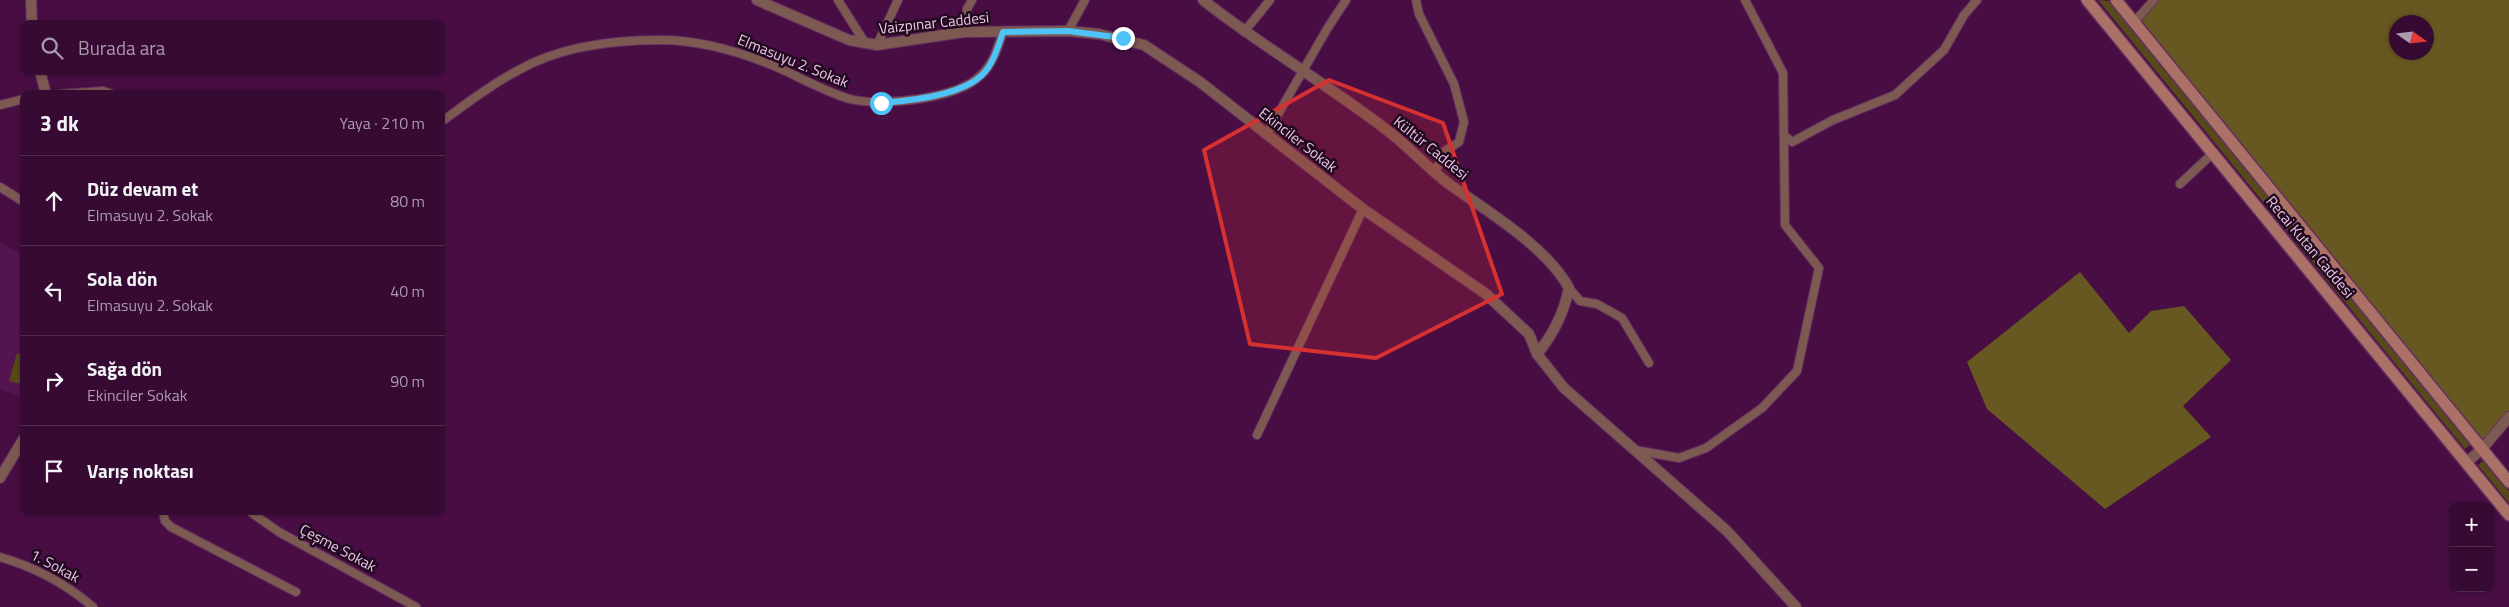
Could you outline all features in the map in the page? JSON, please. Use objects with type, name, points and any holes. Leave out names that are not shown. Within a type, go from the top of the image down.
[{"type":"main road","name":"Recai Kutan Caddesi","points":[[2087,0],[2509,515]]},
{"type":"main road","name":"Recai Kutan Caddesi","points":[[2116,0],[2509,482]]},
{"type":"street","points":[[31,0],[32,20]]},
{"type":"street","name":"Vaizpınar Caddesi","points":[[757,0],[835,34],[877,45],[964,32],[1003,32]]},
{"type":"street","points":[[838,0],[865,43]]},
{"type":"street","points":[[877,45],[898,0]]},
{"type":"street","points":[[964,32],[967,9],[972,0]]},
{"type":"street","points":[[1068,31],[1084,0]]},
{"type":"street","name":"Kültür Caddesi","points":[[1203,0],[1244,32],[1392,135],[1435,172],[1518,234],[1557,271],[1570,288]]},
{"type":"street","points":[[1244,32],[1270,0]]},
{"type":"street","points":[[1266,135],[1327,29],[1346,0]]},
{"type":"street","points":[[1416,0],[1419,14],[1454,84],[1464,122],[1459,142],[1445,151],[1435,172]]},
{"type":"street","points":[[1634,449],[1679,458],[1706,448],[1762,408],[1797,372],[1819,268],[1785,224],[1783,74],[1745,0]]},
{"type":"street","points":[[1785,136],[1792,142],[1833,120],[1895,95],[1944,50],[1964,15],[1977,0]]},
{"type":"street","points":[[2134,22],[2154,0]]},
{"type":"street","name":"Ekinciler Sokak","points":[[1003,32],[1068,31],[1115,37],[1144,45],[1200,82],[1363,209],[1486,294],[1529,334],[1537,354],[1564,388],[1668,477],[1727,531],[1796,607]]},
{"type":"street","name":"Elmasuyu 2. Sokak","points":[[445,119],[512,74],[535,62],[573,50],[629,41],[661,40],[714,46],[756,58],[849,99],[881,103],[912,101],[938,95],[980,76],[996,52],[1003,32]]},
{"type":"street","points":[[41,75],[45,90]]},
{"type":"street","points":[[0,105],[20,100]]},
{"type":"street","points":[[2180,184],[2213,153]]},
{"type":"street","points":[[0,187],[20,200]]},
{"type":"street","points":[[1257,435],[1363,209]]},
{"type":"street","points":[[1537,354],[1549,339],[1570,288]]},
{"type":"street","points":[[1570,288],[1580,301],[1597,304],[1622,318],[1649,363]]},
{"type":"street","points":[[2467,462],[2482,449],[2509,417]]},
{"type":"street","points":[[0,478],[20,445]]},
{"type":"street","points":[[164,515],[165,521],[171,527],[296,592]]},
{"type":"street","name":"Çeşme Sokak","points":[[255,515],[280,532],[416,607]]},
{"type":"street","name":"1. Sokak","points":[[0,557],[49,576],[73,590],[93,607]]},
{"type":"highlighted area","points":[[1329,80],[1443,123],[1502,294],[1376,358],[1250,344],[1204,150]]},
{"type":"shaded area","points":[[2098,0],[2109,1],[2471,444],[2465,449]]},
{"type":"shaded area","points":[[2151,0],[2509,0],[2509,414],[2482,449],[2134,22]]},
{"type":"shaded area","points":[[0,243],[20,253],[20,396],[0,389]]},
{"type":"shaded area","points":[[2080,272],[2129,333],[2151,311],[2184,306],[2231,360],[2183,406],[2211,437],[2105,509],[1987,409],[1967,362]]},
{"type":"shaded area","points":[[17,353],[20,354],[20,384],[9,381]]},
{"type":"shaded area","points":[[2484,460],[2509,491],[2509,503],[2478,465]]},
{"type":"route","points":[[881,103],[912,101],[938,95],[970,82],[980,76],[990,64],[1003,32],[1068,31],[1123,38]]}]
